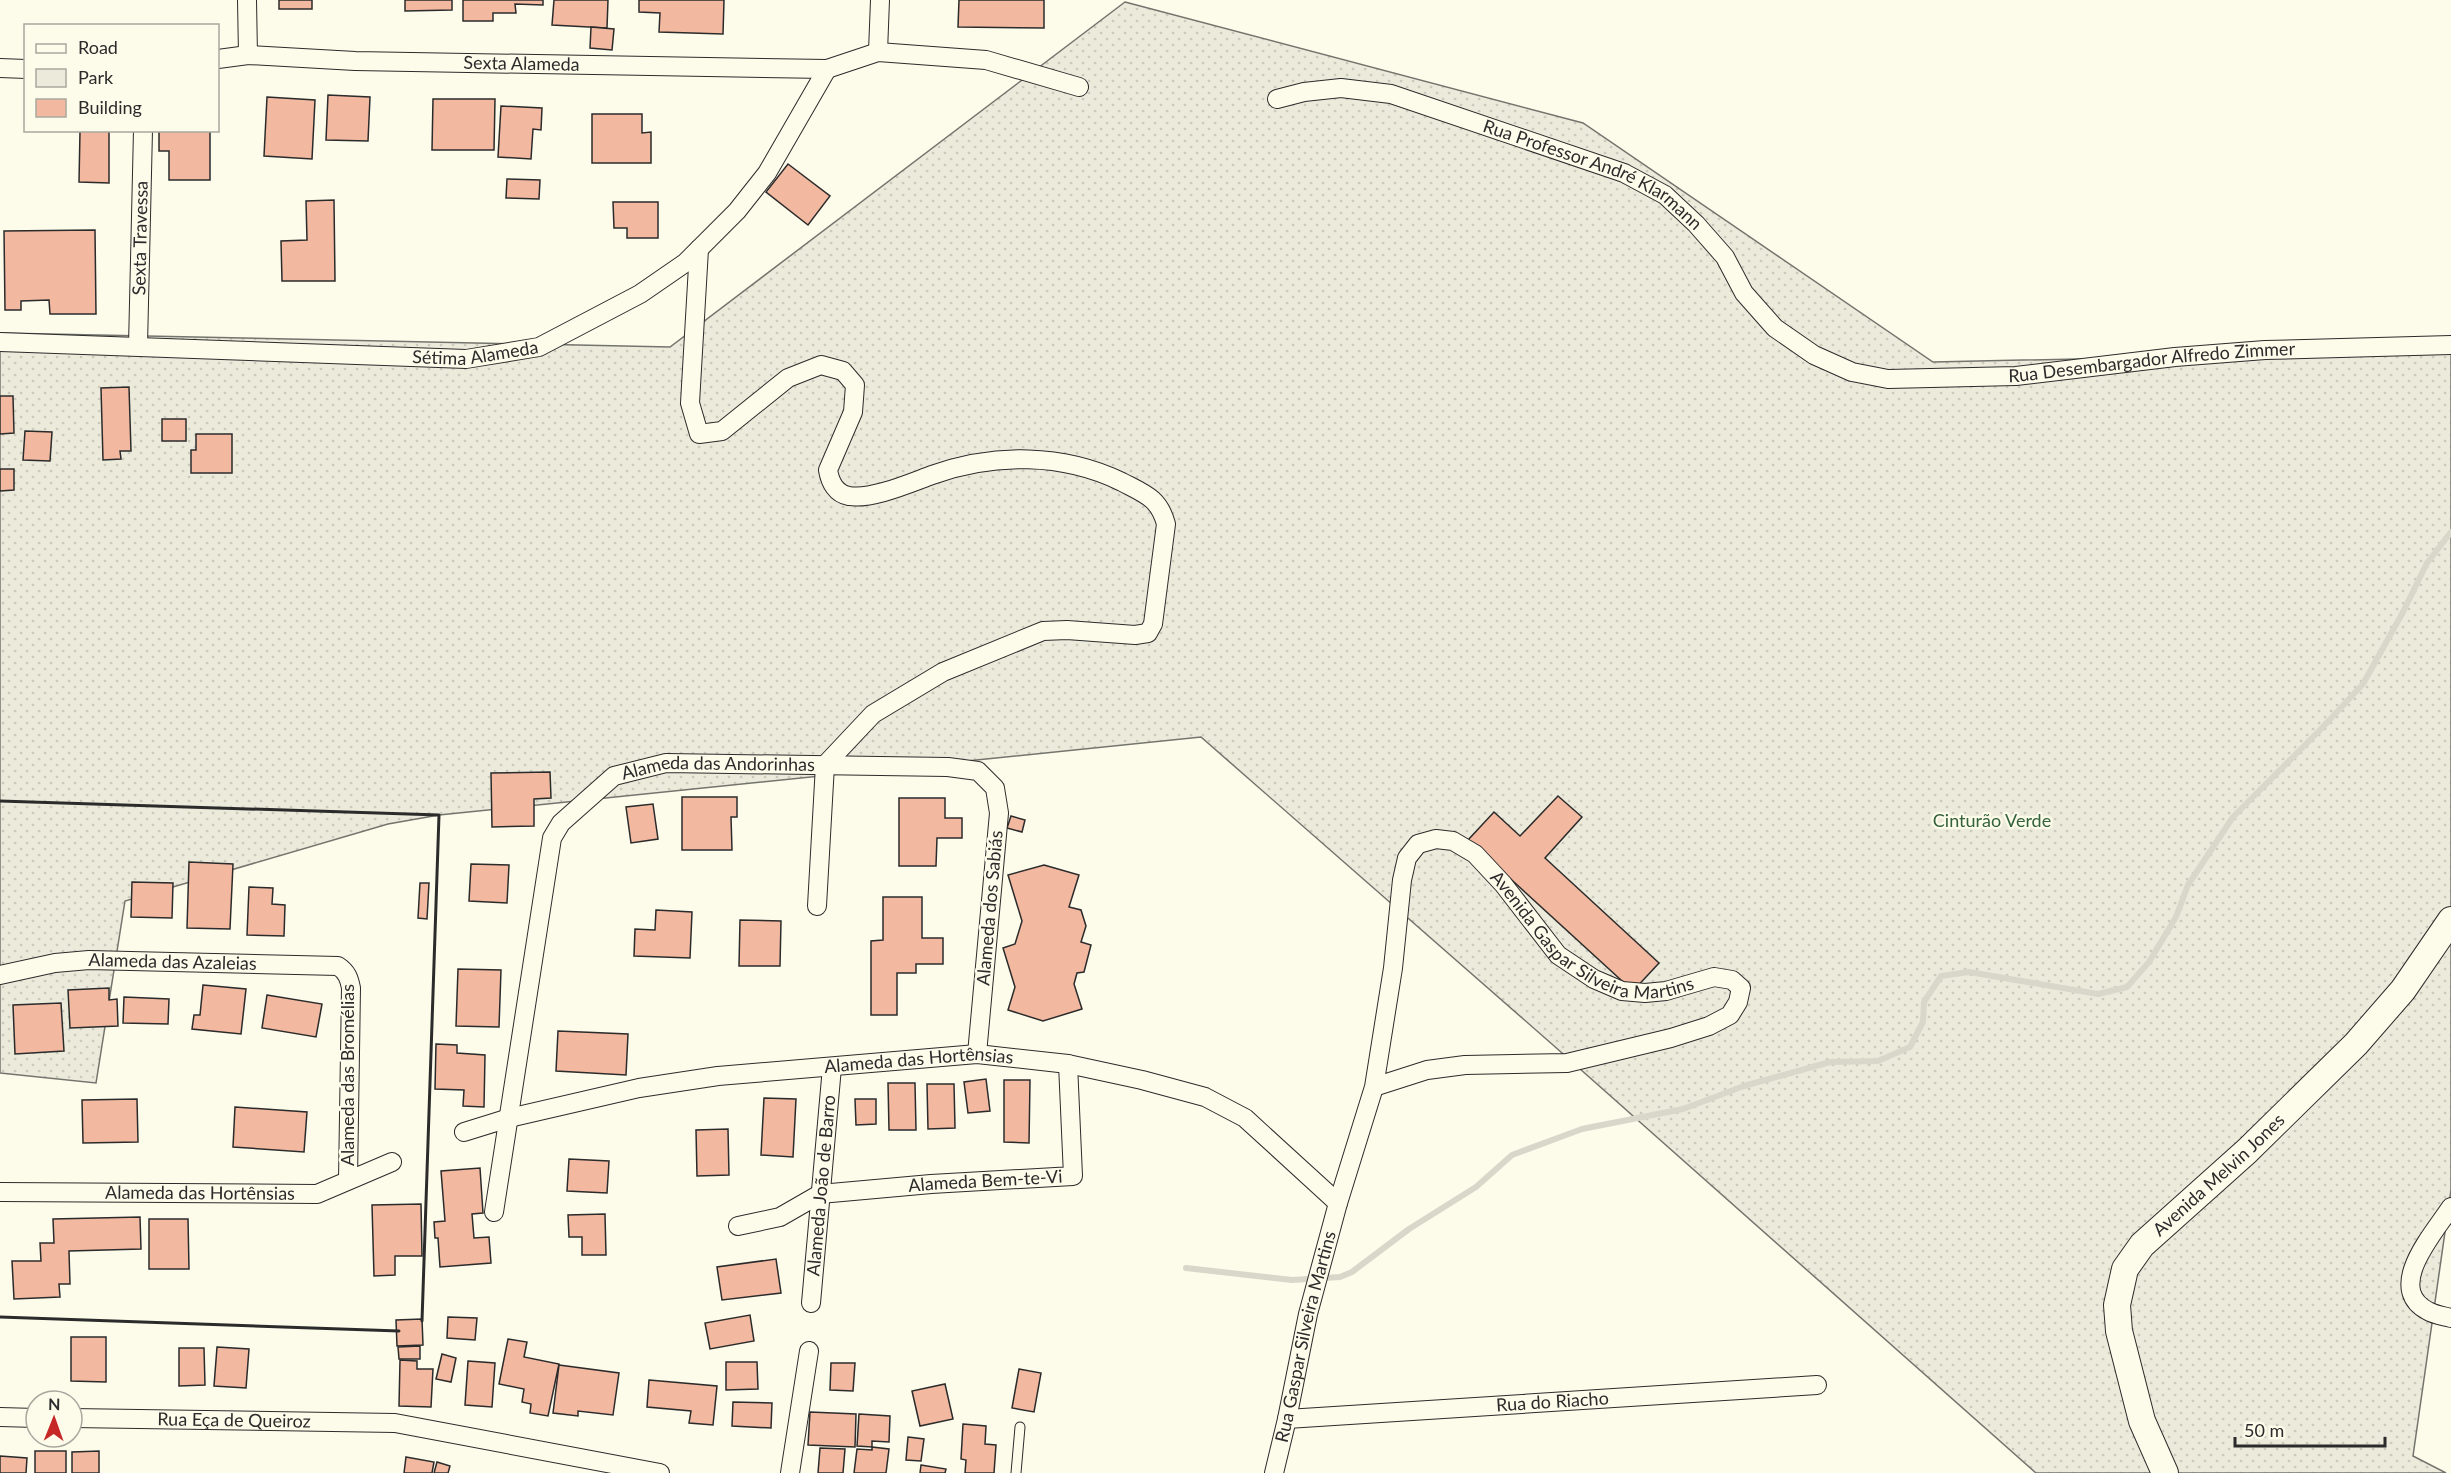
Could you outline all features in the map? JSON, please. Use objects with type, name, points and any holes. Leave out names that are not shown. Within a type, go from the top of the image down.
[{"type":"main road","name":"Avenida Melvin Jones","points":[[2165,1473],[2142,1421],[2120,1331],[2117,1305],[2125,1269],[2142,1245],[2247,1151],[2356,1044],[2403,990],[2451,920]]},
{"type":"street","points":[[247,0],[248,55]]},
{"type":"street","points":[[878,52],[880,0]]},
{"type":"street","points":[[827,69],[878,52],[986,60],[1079,87]]},
{"type":"street","name":"Sexta Alameda","points":[[219,60],[248,55],[355,61],[827,69]]},
{"type":"street","points":[[0,68],[24,69]]},
{"type":"street","name":"Sétima Alameda","points":[[0,342],[466,359],[539,348],[640,294],[685,263],[737,211],[767,173],[827,69]]},
{"type":"street","name":"Rua Professor André Klarmann","points":[[1276,99],[1304,92],[1341,88],[1391,94],[1624,173],[1665,195],[1696,224],[1725,257],[1744,293],[1775,328],[1814,355],[1852,372]]},
{"type":"street","name":"Sexta Travessa","points":[[138,346],[143,132]]},
{"type":"street","points":[[699,249],[690,403],[699,434],[722,431],[788,378],[821,365],[843,371],[855,386],[853,412],[828,470],[838,493],[850,497],[871,495],[955,467],[1037,458],[1087,468],[1150,496],[1162,510],[1166,524],[1153,624],[1148,633],[1135,635],[1067,630],[1043,631],[943,672],[873,714],[825,765],[817,906]]},
{"type":"street","name":"Rua Desembargador Alfredo Zimmer","points":[[1852,372],[1888,379],[2016,376],[2175,357],[2265,350],[2451,345]]},
{"type":"street","name":"Alameda das Andorinhas","points":[[494,1212],[552,838],[561,822],[614,776],[666,763],[948,767],[978,771]]},
{"type":"street","name":"Alameda dos Sabiás","points":[[977,1053],[999,813],[995,788],[978,771]]},
{"type":"street","name":"Avenida Gaspar Silveira Martins","points":[[1338,1203],[1374,1087],[1393,968],[1402,880],[1407,858],[1418,844],[1436,839],[1454,841],[1475,854],[1503,884],[1558,955],[1594,979],[1622,991],[1645,993],[1666,991],[1714,976],[1732,980],[1741,988],[1738,1002],[1730,1015],[1709,1026],[1671,1038],[1567,1063],[1466,1065],[1427,1070],[1374,1087]]},
{"type":"street","name":"Alameda das Azaleias","points":[[0,975],[55,963],[90,960],[328,965],[338,966],[345,971]]},
{"type":"street","name":"Alameda das Bromélias","points":[[345,971],[351,988],[348,1180]]},
{"type":"street","name":"Alameda das Hortênsias","points":[[464,1132],[509,1118],[639,1088],[718,1076],[977,1053],[1068,1064],[1205,1097],[1245,1118],[1338,1203]]},
{"type":"street","name":"Alameda Bem-te-Vi","points":[[820,1194],[932,1184],[1073,1176],[1068,1064]]},
{"type":"street","name":"Alameda João de Barro","points":[[811,1303],[832,1066]]},
{"type":"street","name":"Alameda das Hortênsias","points":[[0,1192],[317,1194],[392,1162]]},
{"type":"street","points":[[738,1226],[780,1217],[820,1194]]},
{"type":"street","name":"Rua Gaspar Silveira Martins","points":[[1274,1473],[1308,1314],[1338,1203]]},
{"type":"street","points":[[2451,1207],[2415,1262],[2410,1287],[2415,1300],[2428,1311],[2451,1318]]},
{"type":"street","points":[[790,1473],[809,1351]]},
{"type":"street","name":"Rua do Riacho","points":[[1287,1419],[1817,1385]]},
{"type":"street","points":[[0,1417],[24,1418]]},
{"type":"street","name":"Rua Eça de Queiroz","points":[[84,1418],[395,1423],[660,1473]]},
{"type":"street","points":[[557,1473],[562,1455]]},
{"type":"lane","points":[[1016,1473],[1020,1427]]},
{"type":"green space","name":"Cinturão Verde","points":[[1125,2],[1583,123],[1933,362],[2451,351],[2451,1190],[2413,1456],[2446,1473],[2036,1473],[1201,737],[439,815],[388,824],[125,901],[96,1083],[0,1073],[0,333],[670,347]]},
{"type":"building","points":[[279,0],[312,0],[312,9],[279,9]]},
{"type":"building","points":[[405,0],[452,0],[452,10],[405,11]]},
{"type":"building","points":[[463,0],[543,0],[543,5],[515,4],[516,13],[493,13],[493,21],[463,21]]},
{"type":"building","points":[[554,0],[608,0],[607,28],[552,25]]},
{"type":"building","points":[[639,0],[724,0],[723,34],[659,32],[660,13],[639,12]]},
{"type":"building","points":[[959,0],[1044,0],[1044,28],[958,27]]},
{"type":"building","points":[[591,27],[614,29],[612,50],[590,48]]},
{"type":"building","points":[[328,95],[370,97],[368,141],[326,140]]},
{"type":"building","points":[[267,97],[315,100],[312,159],[264,156]]},
{"type":"building","points":[[433,99],[495,99],[494,150],[432,150]]},
{"type":"building","points":[[501,106],[542,108],[541,130],[533,129],[531,159],[498,157]]},
{"type":"building","points":[[592,114],[642,114],[642,133],[651,132],[651,163],[592,163]]},
{"type":"building","points":[[80,132],[109,132],[109,183],[79,182]]},
{"type":"building","points":[[159,132],[210,132],[210,180],[169,180],[169,151],[159,151]]},
{"type":"building","points":[[788,164],[830,196],[808,225],[766,192]]},
{"type":"building","points":[[507,179],[540,180],[539,199],[506,198]]},
{"type":"building","points":[[334,200],[335,281],[282,281],[281,241],[307,240],[306,201]]},
{"type":"building","points":[[613,202],[658,202],[658,238],[627,238],[627,228],[614,228]]},
{"type":"building","points":[[95,230],[96,314],[50,314],[49,300],[21,301],[21,310],[5,310],[4,231]]},
{"type":"building","points":[[129,387],[131,451],[120,451],[121,459],[103,460],[101,388]]},
{"type":"building","points":[[0,396],[13,396],[14,433],[0,434]]},
{"type":"building","points":[[162,419],[186,419],[186,441],[162,441]]},
{"type":"building","points":[[25,431],[52,432],[50,461],[23,460]]},
{"type":"building","points":[[196,434],[232,434],[232,473],[191,473],[191,450],[196,450]]},
{"type":"building","points":[[0,469],[14,469],[14,490],[0,491]]},
{"type":"building","points":[[550,772],[551,798],[534,799],[534,826],[492,827],[491,773]]},
{"type":"building","points":[[1558,796],[1582,817],[1545,858],[1659,963],[1633,991],[1468,840],[1494,812],[1520,836]]},
{"type":"building","points":[[682,797],[737,797],[737,817],[731,817],[732,850],[682,850]]},
{"type":"building","points":[[899,798],[945,798],[945,818],[962,818],[962,838],[937,838],[936,866],[899,866]]},
{"type":"building","points":[[653,804],[658,839],[631,843],[626,807]]},
{"type":"building","points":[[1011,816],[1025,820],[1022,832],[1007,828]]},
{"type":"building","points":[[189,862],[233,864],[230,929],[187,928]]},
{"type":"building","points":[[471,864],[509,865],[507,903],[469,901]]},
{"type":"building","points":[[1044,865],[1079,875],[1069,907],[1081,910],[1086,926],[1081,942],[1091,945],[1084,972],[1077,973],[1074,984],[1082,1009],[1043,1021],[1008,1010],[1015,987],[1003,948],[1015,944],[1022,921],[1008,875]]},
{"type":"building","points":[[132,882],[173,883],[172,918],[131,917]]},
{"type":"building","points":[[420,883],[429,883],[427,919],[418,918]]},
{"type":"building","points":[[249,887],[273,888],[272,904],[285,905],[284,936],[247,935]]},
{"type":"building","points":[[883,897],[922,897],[922,938],[943,938],[943,964],[916,964],[916,973],[897,973],[897,1015],[871,1015],[871,941],[883,940]]},
{"type":"building","points":[[656,910],[692,912],[690,958],[634,956],[635,929],[655,930]]},
{"type":"building","points":[[740,920],[781,921],[780,966],[739,966]]},
{"type":"building","points":[[458,969],[501,970],[499,1027],[456,1026]]},
{"type":"building","points":[[203,985],[246,989],[241,1034],[192,1029],[194,1015],[200,1015]]},
{"type":"building","points":[[109,988],[109,1000],[117,999],[118,1026],[70,1028],[68,990]]},
{"type":"building","points":[[267,995],[322,1004],[316,1037],[262,1028]]},
{"type":"building","points":[[124,997],[169,999],[168,1024],[123,1023]]},
{"type":"building","points":[[61,1003],[64,1051],[15,1054],[13,1005]]},
{"type":"building","points":[[558,1031],[628,1034],[626,1075],[556,1071]]},
{"type":"building","points":[[436,1044],[457,1045],[457,1053],[485,1055],[484,1107],[463,1106],[464,1090],[435,1089]]},
{"type":"building","points":[[986,1079],[990,1111],[968,1113],[964,1082]]},
{"type":"building","points":[[1004,1080],[1030,1080],[1029,1143],[1004,1142]]},
{"type":"building","points":[[888,1083],[915,1083],[916,1130],[889,1130]]},
{"type":"building","points":[[927,1084],[954,1084],[955,1128],[928,1129]]},
{"type":"building","points":[[764,1098],[796,1099],[793,1157],[761,1155]]},
{"type":"building","points":[[137,1099],[138,1142],[83,1143],[82,1100]]},
{"type":"building","points":[[855,1099],[876,1099],[876,1124],[856,1125]]},
{"type":"building","points":[[235,1107],[307,1112],[304,1152],[233,1147]]},
{"type":"building","points":[[728,1129],[729,1175],[697,1176],[696,1130]]},
{"type":"building","points":[[569,1159],[609,1161],[607,1193],[567,1191]]},
{"type":"building","points":[[480,1168],[483,1213],[472,1214],[474,1238],[489,1237],[491,1263],[440,1267],[438,1238],[435,1238],[434,1222],[445,1221],[441,1171]]},
{"type":"building","points":[[421,1204],[422,1256],[395,1256],[395,1275],[374,1276],[372,1205]]},
{"type":"building","points":[[605,1214],[606,1255],[582,1255],[582,1237],[569,1237],[568,1215]]},
{"type":"building","points":[[140,1217],[141,1249],[69,1251],[70,1284],[59,1284],[60,1297],[14,1299],[12,1261],[41,1261],[40,1243],[54,1243],[53,1219]]},
{"type":"building","points":[[149,1219],[188,1219],[189,1269],[149,1269]]},
{"type":"building","points":[[776,1259],[781,1293],[722,1300],[717,1267]]},
{"type":"building","points":[[750,1315],[754,1341],[710,1349],[705,1323]]},
{"type":"building","points":[[448,1317],[477,1318],[475,1340],[447,1338]]},
{"type":"building","points":[[422,1319],[423,1345],[397,1346],[396,1320]]},
{"type":"building","points":[[71,1337],[106,1337],[106,1382],[71,1381]]},
{"type":"building","points":[[508,1339],[527,1342],[524,1357],[559,1364],[548,1416],[530,1413],[531,1404],[522,1402],[524,1389],[499,1384]]},
{"type":"building","points":[[420,1346],[420,1359],[399,1359],[398,1347]]},
{"type":"building","points":[[217,1347],[249,1349],[246,1388],[214,1386]]},
{"type":"building","points":[[179,1348],[204,1348],[205,1385],[179,1386]]},
{"type":"building","points":[[442,1354],[456,1358],[451,1382],[436,1379]]},
{"type":"building","points":[[400,1360],[417,1361],[417,1369],[433,1369],[431,1407],[399,1406]]},
{"type":"building","points":[[468,1361],[495,1363],[492,1407],[465,1405]]},
{"type":"building","points":[[726,1362],[757,1362],[758,1389],[726,1390]]},
{"type":"building","points":[[831,1363],[855,1363],[853,1391],[830,1390]]},
{"type":"building","points":[[559,1365],[619,1373],[613,1415],[578,1411],[578,1416],[553,1413]]},
{"type":"building","points":[[1019,1369],[1041,1373],[1034,1412],[1012,1408]]},
{"type":"building","points":[[649,1380],[717,1386],[713,1425],[689,1423],[691,1411],[647,1407]]},
{"type":"building","points":[[945,1384],[953,1419],[920,1426],[912,1391]]},
{"type":"building","points":[[733,1402],[772,1403],[771,1428],[732,1426]]},
{"type":"building","points":[[810,1412],[856,1414],[855,1447],[808,1445]]},
{"type":"building","points":[[859,1414],[890,1416],[889,1442],[872,1441],[872,1447],[857,1446]]},
{"type":"building","points":[[963,1424],[986,1426],[985,1444],[996,1445],[994,1473],[965,1473],[966,1460],[961,1459]]},
{"type":"building","points":[[908,1437],[924,1439],[921,1461],[906,1460]]},
{"type":"building","points":[[872,1447],[889,1449],[886,1473],[854,1473],[857,1449],[872,1450]]},
{"type":"building","points":[[820,1448],[845,1449],[843,1473],[818,1473]]},
{"type":"building","points":[[35,1451],[66,1451],[66,1473],[35,1473]]},
{"type":"building","points":[[99,1451],[99,1473],[72,1473],[72,1452]]},
{"type":"building","points":[[0,1456],[27,1458],[26,1473],[0,1473]]},
{"type":"building","points":[[406,1457],[434,1462],[432,1473],[404,1473]]},
{"type":"building","points":[[437,1462],[450,1466],[448,1473],[434,1473]]},
{"type":"building","points":[[921,1465],[946,1469],[945,1473],[920,1473]]},
{"type":"waterway","points":[[1186,1268],[1292,1280],[1340,1277],[1352,1272],[1409,1229],[1476,1187],[1512,1155],[1582,1129],[1683,1109],[1744,1086],[1830,1062],[1878,1061],[1910,1047],[1923,1022],[1924,1002],[1941,976],[1969,972],[2098,994],[2127,987],[2149,962],[2176,917],[2188,885],[2233,817],[2363,684],[2427,563],[2451,532]]},
{"type":"wall","points":[[0,801],[439,815],[422,1321]]},
{"type":"wall","points":[[0,1317],[399,1331]]}]
